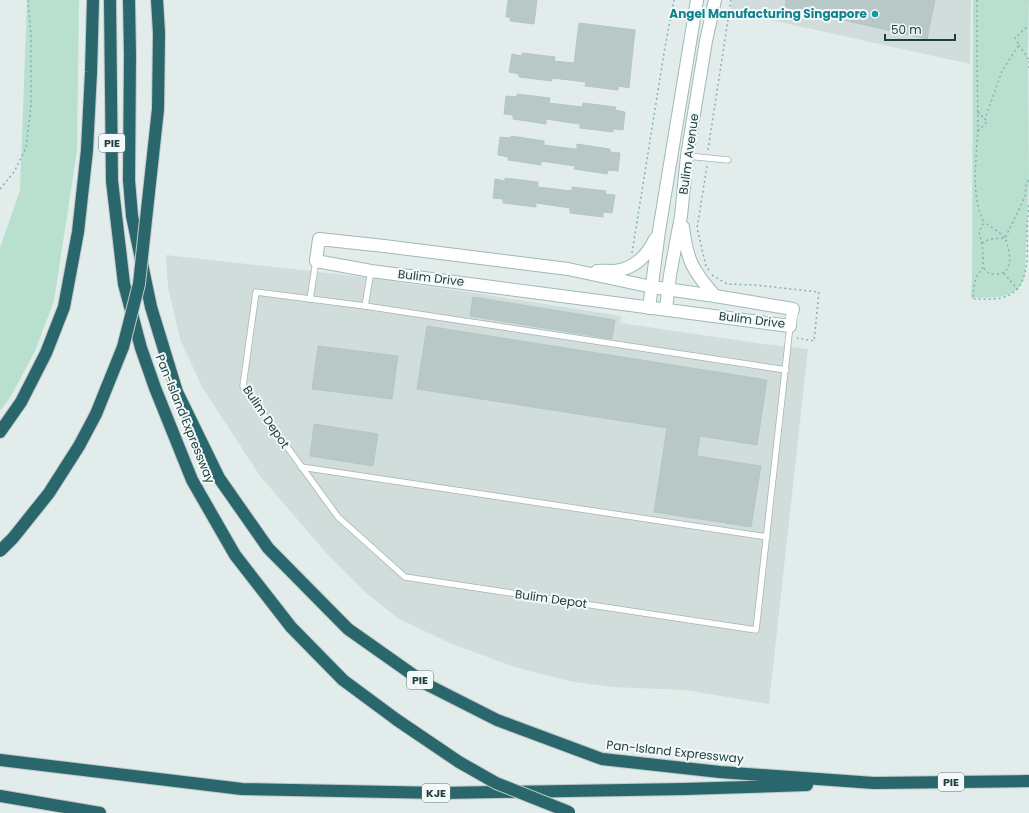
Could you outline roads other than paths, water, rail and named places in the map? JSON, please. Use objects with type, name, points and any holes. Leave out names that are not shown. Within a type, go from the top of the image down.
[{"type":"highway","points":[[0,432],[21,402],[46,353],[64,306],[78,232],[87,150],[93,0]]},
{"type":"highway","name":"Pan-Island Expressway","points":[[110,0],[112,181],[124,284],[141,348],[154,388],[192,480],[235,555],[291,627],[343,680],[397,720],[459,762],[496,783],[570,813]]},
{"type":"highway","name":"Pan-Island Expressway","points":[[129,0],[129,180],[132,216],[151,307],[177,392],[219,478],[268,548],[348,629],[426,684],[497,720],[602,759],[720,772],[874,783],[1029,781]]},
{"type":"highway","points":[[0,551],[49,494],[79,446],[96,414],[123,347],[139,284],[158,109],[159,33],[157,0]]},
{"type":"highway","name":"KJE","points":[[0,760],[242,789],[441,793],[684,789],[874,783]]},
{"type":"highway","points":[[0,796],[100,813]]},
{"type":"street","name":"Bulim Avenue","points":[[649,308],[659,231],[697,0]]},
{"type":"street","name":"Bulim Avenue","points":[[666,310],[681,216],[687,156],[706,41],[715,0]]},
{"type":"street","points":[[681,216],[685,245],[692,266],[700,278],[716,296]]},
{"type":"street","points":[[568,269],[620,270],[643,259],[650,250],[659,231]]},
{"type":"street","name":"Bulim Drive","points":[[319,239],[568,269],[652,288],[716,296],[793,309],[790,331],[666,310],[371,270],[316,261],[319,239]]},
{"type":"lane","points":[[687,156],[728,160]]},
{"type":"lane","points":[[316,261],[310,298],[786,370]]},
{"type":"lane","points":[[365,306],[371,270]]},
{"type":"lane","name":"Bulim Depot","points":[[310,298],[256,292],[243,386],[338,517],[405,578],[756,630],[790,331]]},
{"type":"lane","points":[[301,466],[767,537]]},
{"type":"place","name":"Angel Manufacturing Singapore","points":[[875,14]]}]
